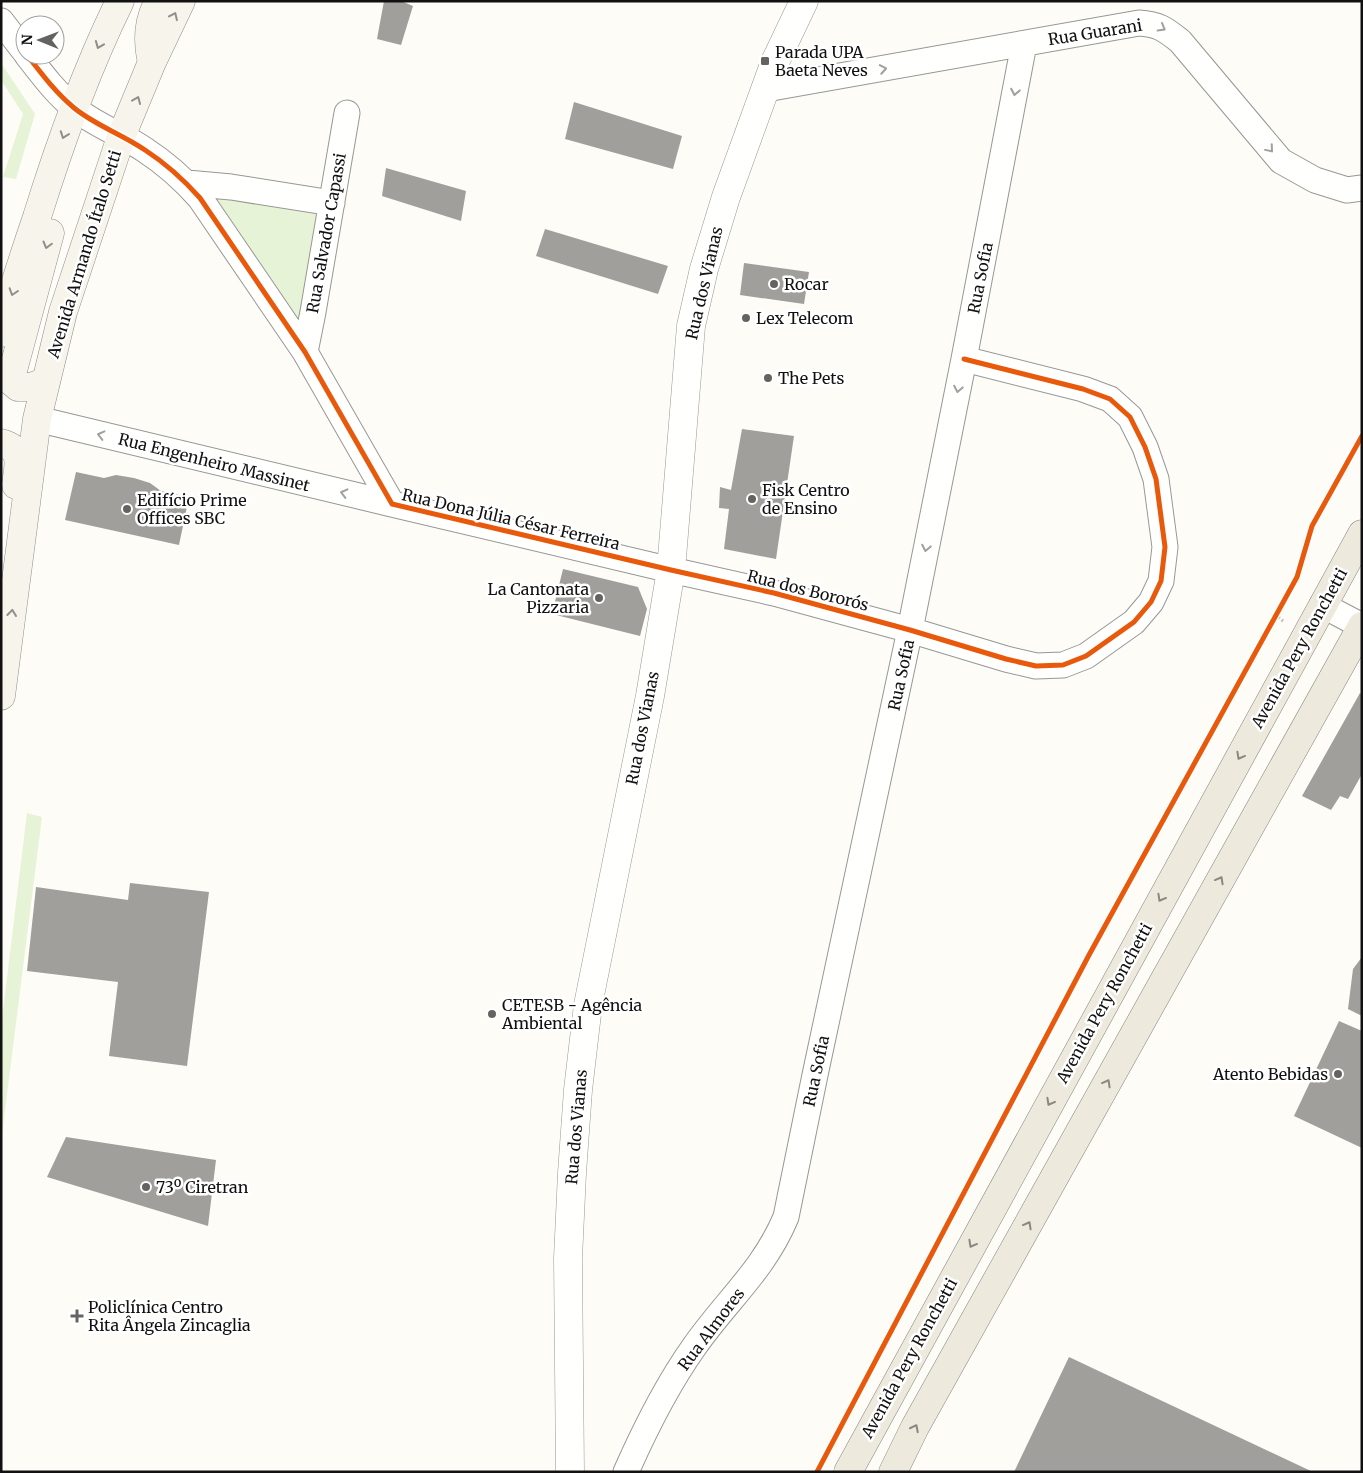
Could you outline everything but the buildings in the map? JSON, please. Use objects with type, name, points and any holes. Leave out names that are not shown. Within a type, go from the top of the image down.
[{"type":"main road","points":[[1,333],[54,162],[105,32],[120,1]]},
{"type":"main road","points":[[152,62],[148,36],[150,20],[159,1]]},
{"type":"main road","name":"Avenida Armando Ítalo Setti","points":[[1,696],[37,419],[63,312],[121,137],[152,62],[181,1]]},
{"type":"main road","points":[[46,382],[31,387],[18,387],[12,382],[12,374],[56,214],[57,200],[54,162]]},
{"type":"main road","points":[[1,443],[14,448],[18,453],[10,525],[21,543]]},
{"type":"main road","name":"Avenida Pery Ronchetti","points":[[848,1472],[1362,534]]},
{"type":"main road","points":[[893,1472],[920,1418],[1362,626]]},
{"type":"street","name":"Rua dos Vianas","points":[[570,1472],[568,1258],[573,1154],[588,1004],[650,696],[670,570],[691,326],[704,269],[726,197],[775,62],[804,1]]},
{"type":"street","name":"Rua Dona Júlia César Ferreira","points":[[1,21],[15,39]]},
{"type":"street","name":"Rua Guarani","points":[[766,89],[1139,23],[1154,24],[1166,30],[1180,41],[1281,161],[1315,180],[1347,190],[1362,188]]},
{"type":"street","name":"Rua Sofia","points":[[786,1217],[910,630],[1024,44]]},
{"type":"street","name":"Rua Dona Júlia César Ferreira","points":[[35,65],[58,93],[74,108],[145,150],[187,183],[200,198],[305,352],[392,504],[670,570]]},
{"type":"street","name":"Rua Salvador Capassi","points":[[305,352],[347,113]]},
{"type":"street","points":[[187,183],[231,187],[332,203]]},
{"type":"street","name":"Rua dos Bororós","points":[[670,570],[774,592],[1036,666],[1063,665],[1086,656],[1134,622],[1151,602],[1161,581],[1164,547],[1156,479],[1145,447],[1130,417],[1110,399],[1083,389],[964,359]]},
{"type":"street","name":"Rua Engenheiro Massinet","points":[[37,419],[392,504]]},
{"type":"street","points":[[1322,605],[1362,626]]},
{"type":"street","name":"Rua Almores","points":[[626,1472],[655,1412],[678,1372],[710,1325],[742,1288],[768,1253],[786,1217]]},
{"type":"path","points":[[1271,624],[1280,608]]},
{"type":"green space","points":[[1,63],[35,114],[16,179],[3,177],[23,114],[1,80]]},
{"type":"green space","points":[[202,197],[329,208],[297,337]]},
{"type":"green space","points":[[27,813],[42,817],[1,1142],[1,1027]]},
{"type":"cycle path","points":[[35,65],[54,89],[73,107],[152,155],[174,172],[200,198],[305,352],[392,504],[774,593],[910,630],[1006,659],[1036,666],[1063,665],[1086,656],[1134,622],[1151,602],[1161,581],[1165,547],[1156,479],[1145,447],[1130,417],[1110,399],[1083,389],[964,359]]},
{"type":"cycle path","points":[[817,1472],[1089,955],[1297,577],[1312,526],[1362,436]]},
{"type":"place","name":"Parada UPA Baeta Neves","points":[[765,61]]},
{"type":"place","name":"Rocar","points":[[774,284]]},
{"type":"place","name":"Lex Telecom","points":[[746,318]]},
{"type":"place","name":"The Pets","points":[[768,378]]},
{"type":"place","name":"Fisk Centro de Ensino","points":[[752,499]]},
{"type":"place","name":"Edifício Prime Offices SBC","points":[[127,509]]},
{"type":"place","name":"La Cantonata Pizzaria","points":[[599,598]]},
{"type":"place","name":"CETESB - Agência Ambiental","points":[[492,1014]]},
{"type":"place","name":"Atento Bebidas","points":[[1338,1074]]},
{"type":"place","name":"73º Ciretran","points":[[146,1187]]},
{"type":"place","name":"Policlínica Centro Rita Ângela Zincaglia","points":[[77,1316]]}]
